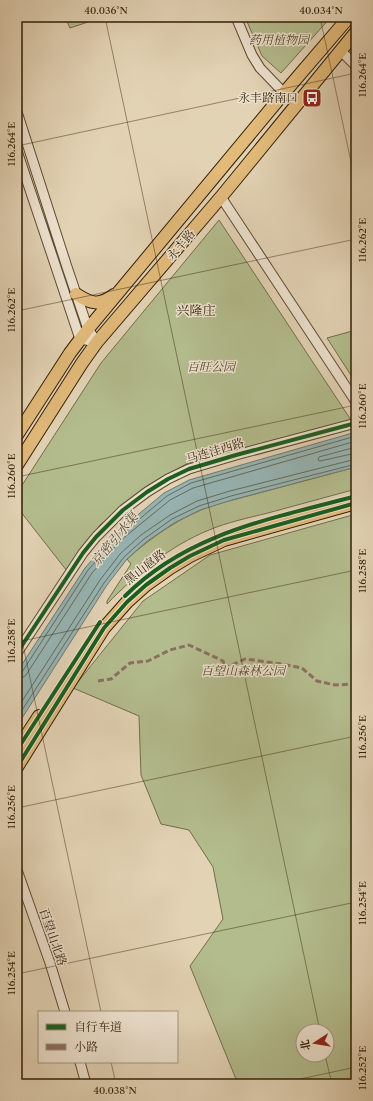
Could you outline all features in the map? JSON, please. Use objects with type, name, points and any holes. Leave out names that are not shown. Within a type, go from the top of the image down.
[{"type":"main road","name":"永丰路","points":[[17,435],[80,339],[349,17]]},
{"type":"main road","name":"永丰路","points":[[17,465],[82,363],[98,342],[221,197],[356,32]]},
{"type":"main road","points":[[76,294],[87,302],[98,303],[109,299],[120,292]]},
{"type":"main road","name":"黑山扈路","points":[[17,750],[98,624],[136,585],[166,562],[191,548],[230,530],[356,496]]},
{"type":"main road","name":"黑山扈路","points":[[17,767],[104,628],[127,602],[146,585],[190,556],[224,540],[356,503]]},
{"type":"street","points":[[236,17],[252,55],[260,68],[284,93]]},
{"type":"street","points":[[341,50],[356,66]]},
{"type":"street","points":[[17,112],[88,329],[98,342]]},
{"type":"street","points":[[17,151],[80,339],[98,342]]},
{"type":"street","points":[[221,197],[356,402]]},
{"type":"street","name":"马连洼西路","points":[[17,653],[83,553],[96,536],[123,510],[147,492],[168,479],[189,469],[356,423]]},
{"type":"street","name":"百望山北路","points":[[17,870],[50,963],[64,1011]]},
{"type":"street","points":[[80,1063],[86,1084]]},
{"type":"green space","points":[[65,17],[103,17],[70,28]]},
{"type":"green space","name":"药用植物园","points":[[245,17],[331,17],[281,73],[262,56]]},
{"type":"green space","name":"百旺公园","points":[[219,220],[351,420],[188,463],[147,486],[100,525],[67,571],[17,507],[17,493],[101,363]]},
{"type":"green space","points":[[356,330],[356,383],[327,338]]},
{"type":"green space","points":[[356,467],[356,489],[216,527],[181,544],[154,562],[107,604],[107,601],[131,564],[127,559],[157,535],[178,521],[214,505]]},
{"type":"green space","name":"百望山森林公园","points":[[356,514],[356,1084],[238,1084],[190,966],[223,919],[213,867],[189,830],[161,824],[141,775],[139,716],[73,688],[143,601],[210,555]]},
{"type":"water","name":"京密引水渠","points":[[356,432],[356,467],[200,510],[174,523],[146,542],[127,559],[107,585],[17,726],[17,672],[85,568],[115,534],[164,493],[189,480]]},
{"type":"marked path","points":[[98,681],[111,679],[130,663],[148,661],[170,650],[189,645],[223,661],[225,668],[245,659],[302,668],[317,681],[335,685],[356,685]]},
{"type":"cycle path","points":[[17,653],[83,553],[96,537],[123,510],[147,492],[168,479],[189,469],[356,423]]},
{"type":"cycle path","points":[[125,596],[150,574],[176,557],[204,542],[263,521],[356,496]]},
{"type":"cycle path","points":[[17,767],[104,628],[127,602],[146,585],[190,556],[224,540],[356,503]]},
{"type":"cycle path","points":[[17,750],[100,622]]},
{"type":"place","name":"永丰路南口","points":[[312,98]]},
{"type":"district","name":"兴隆庄","points":[[196,310]]}]
